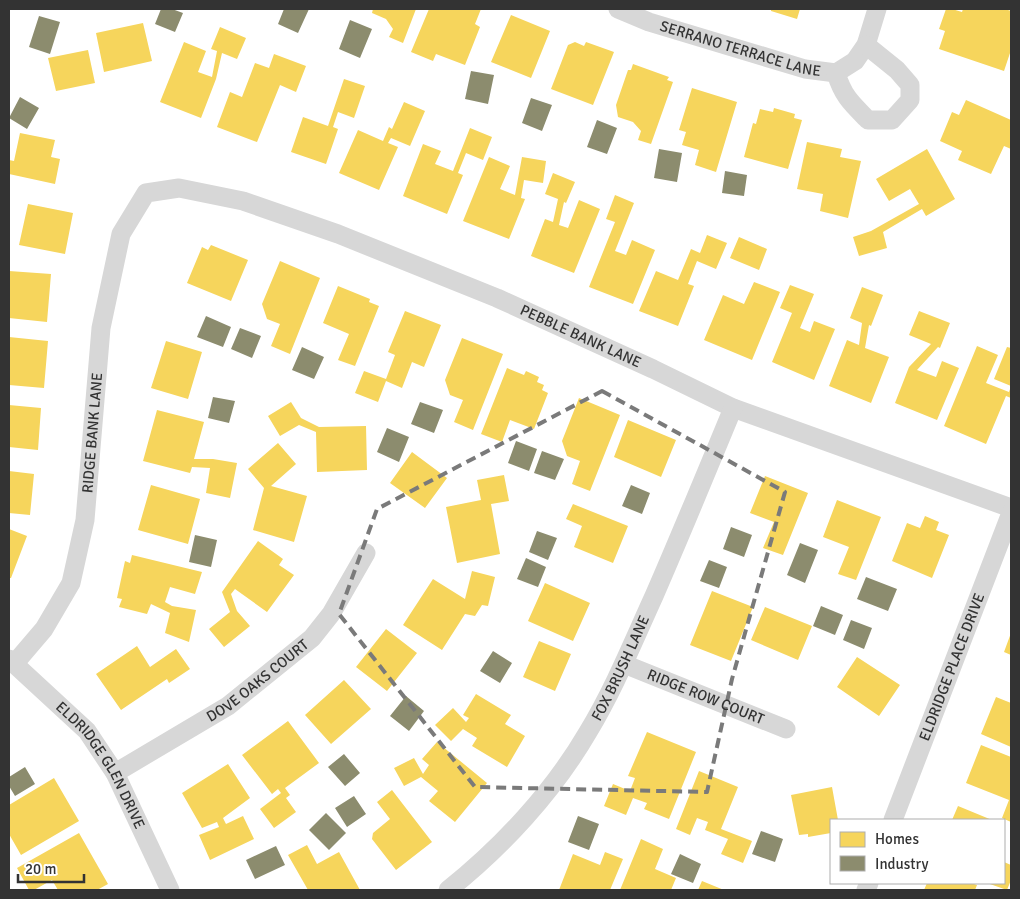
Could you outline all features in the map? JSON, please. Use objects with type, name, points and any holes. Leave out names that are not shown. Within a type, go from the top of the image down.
[{"type":"street","name":"SERRANO TERRACE LANE","points":[[618,9],[650,22],[805,69],[836,73],[855,61],[866,45],[897,70],[910,85],[910,100],[892,120],[868,120],[851,104],[842,91],[836,73]]},
{"type":"street","points":[[866,45],[877,9]]},
{"type":"street","name":"PEBBLE BANK LANE","points":[[146,193],[179,188],[243,201],[338,234],[497,298],[653,369],[733,408],[1011,508]]},
{"type":"street","name":"RIDGE BANK LANE","points":[[12,661],[44,629],[71,583],[85,520],[101,328],[121,234],[146,193]]},
{"type":"street","name":"FOX BRUSH LANE","points":[[458,888],[533,809],[588,734],[624,664],[733,408]]},
{"type":"street","name":"ELDRIDGE PLACE DRIVE","points":[[893,819],[1011,513]]},
{"type":"street","name":"DOVE OAKS COURT","points":[[115,773],[228,706],[312,638],[331,614],[366,553]]},
{"type":"street","name":"ELDRIDGE GLEN DRIVE","points":[[12,661],[87,731],[115,773],[170,890]]},
{"type":"street","name":"RIDGE ROW COURT","points":[[624,664],[786,729]]},
{"type":"highlighted area","points":[[602,391],[785,492],[732,679],[707,792],[475,787],[339,614],[377,509]]},
{"type":"building: Homes","points":[[373,9],[416,9],[403,43],[389,37],[393,29],[386,19],[372,13]]},
{"type":"building: Homes","points":[[429,9],[481,9],[475,24],[480,27],[465,65],[436,54],[433,61],[411,52]]},
{"type":"building: Homes","points":[[771,9],[800,9],[797,19],[771,11]]},
{"type":"building: Homes","points":[[946,9],[962,12],[963,9],[1005,9],[1011,11],[1011,50],[1004,71],[939,49],[945,31],[939,29]]},
{"type":"building: Homes","points":[[511,15],[550,31],[531,78],[491,62]]},
{"type":"building: Homes","points":[[143,23],[152,61],[104,72],[96,33]]},
{"type":"building: Homes","points":[[220,27],[246,38],[237,59],[222,53],[216,79],[201,118],[160,102],[184,42],[206,51],[198,72],[212,77],[217,51],[211,49]]},
{"type":"building: Homes","points":[[575,42],[584,46],[586,42],[614,52],[593,105],[551,89],[568,45]]},
{"type":"building: Homes","points":[[88,50],[95,83],[56,91],[48,58]]},
{"type":"building: Homes","points":[[274,54],[306,66],[296,92],[280,85],[257,142],[217,127],[230,92],[242,97],[255,63],[269,68]]},
{"type":"building: Homes","points":[[633,64],[669,77],[667,80],[673,82],[651,144],[638,140],[641,131],[633,122],[618,117],[616,105],[628,70],[631,70]]},
{"type":"building: Homes","points":[[344,79],[365,86],[354,118],[338,112],[333,127],[338,129],[326,164],[291,152],[303,117],[328,126]]},
{"type":"building: Homes","points":[[692,88],[737,102],[716,172],[695,165],[699,150],[682,145],[686,132],[679,130]]},
{"type":"building: Homes","points":[[966,100],[1011,120],[1011,149],[1004,146],[991,174],[958,160],[962,151],[940,141],[952,112],[959,115]]},
{"type":"building: Homes","points":[[404,102],[425,111],[410,146],[391,138],[388,143],[398,147],[379,190],[339,173],[358,130],[383,141],[389,127],[392,129]]},
{"type":"building: Homes","points":[[774,108],[795,114],[794,118],[802,120],[788,169],[744,157],[753,123],[756,124],[760,109],[773,112]]},
{"type":"building: Homes","points":[[470,128],[492,137],[483,160],[466,153],[458,173],[463,175],[447,214],[403,196],[423,144],[441,151],[435,164],[453,171]]},
{"type":"building: Homes","points":[[20,133],[55,140],[51,157],[60,159],[55,184],[9,174],[9,160],[14,161]]},
{"type":"building: Homes","points":[[807,142],[842,149],[840,157],[861,161],[848,218],[820,211],[823,194],[797,189]]},
{"type":"building: Homes","points":[[927,149],[955,199],[926,216],[922,209],[883,232],[887,248],[859,256],[853,237],[871,231],[919,204],[910,189],[889,201],[876,179]]},
{"type":"building: Homes","points":[[489,157],[510,166],[500,189],[515,195],[522,157],[546,161],[543,183],[524,180],[521,198],[525,199],[509,239],[463,221]]},
{"type":"building: Homes","points":[[553,173],[575,182],[566,203],[564,202],[559,225],[568,228],[579,200],[600,209],[574,273],[531,256],[545,219],[553,222],[558,199],[545,194]]},
{"type":"building: Homes","points":[[615,195],[634,203],[615,251],[626,255],[632,240],[655,250],[633,304],[589,287],[615,222],[606,219]]},
{"type":"building: Homes","points":[[28,204],[73,213],[65,254],[19,245]]},
{"type":"building: Homes","points":[[707,235],[727,243],[716,269],[697,261],[688,284],[694,286],[678,326],[639,311],[656,271],[678,280],[691,249],[700,253]]},
{"type":"building: Homes","points":[[739,237],[767,249],[759,270],[730,258]]},
{"type":"building: Homes","points":[[211,245],[248,260],[231,301],[187,283],[202,247],[208,250]]},
{"type":"building: Homes","points":[[280,261],[320,278],[290,354],[271,346],[280,324],[267,319],[262,304]]},
{"type":"building: Homes","points":[[9,271],[51,274],[47,322],[9,318]]},
{"type":"building: Homes","points":[[754,282],[780,292],[752,360],[704,340],[723,295],[744,304]]},
{"type":"building: Homes","points":[[790,285],[814,294],[800,328],[810,332],[814,321],[835,329],[814,380],[772,362],[792,313],[780,308]]},
{"type":"building: Homes","points":[[338,286],[370,299],[369,302],[379,306],[355,366],[338,360],[349,334],[323,323]]},
{"type":"building: Homes","points":[[862,287],[883,295],[871,326],[869,325],[865,348],[889,357],[871,403],[829,386],[847,340],[859,345],[862,323],[850,318]]},
{"type":"building: Homes","points":[[405,311],[441,325],[424,367],[412,362],[402,388],[386,381],[378,402],[355,393],[364,371],[386,379],[395,355],[388,352]]},
{"type":"building: Homes","points":[[919,311],[950,323],[940,348],[938,347],[917,370],[936,377],[942,361],[959,368],[937,420],[895,403],[909,367],[931,344],[909,335]]},
{"type":"building: Homes","points":[[9,337],[48,341],[44,388],[9,385]]},
{"type":"building: Homes","points":[[462,338],[503,354],[473,430],[454,422],[463,400],[450,395],[445,380]]},
{"type":"building: Homes","points":[[166,341],[202,352],[188,399],[151,388]]},
{"type":"building: Homes","points":[[977,346],[998,355],[986,383],[1009,392],[1011,386],[1011,398],[1006,396],[986,444],[944,426]]},
{"type":"building: Homes","points":[[1007,347],[1011,348],[1011,386],[994,379]]},
{"type":"building: Homes","points":[[507,368],[524,375],[526,371],[539,377],[537,382],[544,385],[542,390],[548,393],[534,429],[510,420],[502,442],[481,434]]},
{"type":"building: Homes","points":[[579,398],[620,415],[590,491],[572,484],[580,461],[567,456],[562,441]]},
{"type":"building: Homes","points":[[291,402],[301,418],[319,427],[366,426],[367,470],[317,472],[316,432],[299,425],[280,436],[268,416]]},
{"type":"building: Homes","points":[[9,405],[41,408],[38,450],[9,447]]},
{"type":"building: Homes","points":[[157,410],[204,422],[194,459],[213,459],[237,463],[230,498],[206,493],[210,468],[192,467],[190,473],[143,461]]},
{"type":"building: Homes","points":[[628,420],[676,440],[661,477],[614,457]]},
{"type":"building: Homes","points":[[278,443],[296,464],[271,486],[307,496],[294,542],[253,530],[264,488],[248,469]]},
{"type":"building: Homes","points":[[412,452],[447,478],[425,508],[390,483]]},
{"type":"building: Homes","points":[[9,471],[34,474],[30,515],[9,513]]},
{"type":"building: Homes","points":[[504,475],[509,501],[491,504],[500,554],[457,563],[446,507],[481,500],[477,480]]},
{"type":"building: Homes","points":[[765,476],[808,493],[783,555],[763,548],[774,522],[750,513]]},
{"type":"building: Homes","points":[[151,485],[200,499],[188,544],[138,530]]},
{"type":"building: Homes","points":[[837,500],[881,517],[856,580],[838,574],[849,547],[823,537]]},
{"type":"building: Homes","points":[[573,504],[628,526],[613,563],[574,547],[582,526],[566,519]]},
{"type":"building: Homes","points":[[925,516],[939,522],[936,530],[949,535],[932,578],[892,561],[907,523],[920,528]]},
{"type":"building: Homes","points":[[9,529],[27,536],[11,578],[9,578]]},
{"type":"building: Homes","points":[[258,541],[283,559],[279,565],[294,575],[267,612],[235,589],[231,594],[237,611],[250,626],[224,647],[209,629],[230,612],[222,592]]},
{"type":"building: Homes","points":[[132,555],[202,572],[195,594],[170,587],[165,602],[172,606],[196,610],[189,642],[165,633],[170,613],[151,604],[147,614],[119,607],[122,599],[117,598],[125,561],[130,563]]},
{"type":"building: Homes","points":[[472,571],[495,577],[488,606],[482,605],[475,616],[465,614],[442,650],[403,625],[433,579],[465,599]]},
{"type":"building: Homes","points":[[545,583],[590,603],[573,641],[528,621]]},
{"type":"building: Homes","points":[[712,591],[753,607],[731,661],[690,645]]},
{"type":"building: Homes","points":[[765,607],[812,626],[798,660],[751,640]]},
{"type":"building: Homes","points":[[386,629],[417,653],[387,691],[356,667]]},
{"type":"building: Homes","points":[[1011,633],[1011,655],[1004,652]]},
{"type":"building: Homes","points":[[539,641],[571,654],[555,691],[523,677]]},
{"type":"building: Homes","points":[[137,646],[150,667],[176,649],[190,669],[169,683],[167,679],[121,710],[96,674]]},
{"type":"building: Homes","points":[[857,657],[900,685],[879,716],[837,687]]},
{"type":"building: Homes","points":[[344,680],[371,709],[331,744],[305,715]]},
{"type":"building: Homes","points":[[476,694],[511,715],[505,724],[525,736],[507,767],[472,746],[477,738],[463,729],[451,741],[435,725],[453,708],[466,722],[469,718],[463,715]]},
{"type":"building: Homes","points":[[996,697],[1011,703],[1011,747],[981,734]]},
{"type":"building: Homes","points":[[288,721],[319,763],[285,788],[290,795],[286,798],[296,812],[274,828],[260,809],[281,793],[278,789],[272,794],[242,755]]},
{"type":"building: Homes","points":[[647,732],[696,752],[669,819],[644,809],[647,803],[633,798],[626,815],[604,806],[613,784],[630,791],[635,778],[628,776]]},
{"type":"building: Homes","points":[[437,742],[487,783],[455,822],[429,801],[438,791],[421,777],[404,786],[394,768],[414,758],[423,774],[429,765],[422,759]]},
{"type":"building: Homes","points":[[981,745],[1011,757],[1011,822],[1002,818],[1009,800],[966,783]]},
{"type":"building: Homes","points":[[228,764],[250,798],[223,818],[226,824],[243,816],[254,839],[210,860],[199,835],[219,827],[217,822],[202,828],[182,793]]},
{"type":"building: Homes","points":[[699,771],[738,787],[721,829],[752,841],[743,863],[721,854],[728,839],[705,830],[708,822],[697,818],[690,835],[676,829]]},
{"type":"building: Homes","points":[[54,778],[79,821],[21,855],[9,834],[9,805]]},
{"type":"building: Homes","points":[[832,787],[838,819],[830,819],[830,833],[808,837],[808,834],[799,835],[791,795]]},
{"type":"building: Homes","points":[[392,790],[432,842],[396,870],[372,839],[373,833],[390,819],[377,802]]},
{"type":"building: Homes","points":[[958,806],[990,819],[952,819]]},
{"type":"building: Homes","points":[[79,833],[108,884],[97,890],[58,890],[52,880],[34,890],[29,890],[17,868]]},
{"type":"building: Homes","points":[[641,839],[663,849],[655,869],[676,878],[671,890],[620,890]]},
{"type":"building: Homes","points":[[307,845],[317,864],[339,852],[360,890],[308,890],[288,855]]},
{"type":"building: Homes","points":[[605,852],[623,859],[610,890],[559,890],[573,854],[600,865]]},
{"type":"building: Homes","points":[[1005,862],[1011,865],[1011,880],[1007,890],[990,884],[1005,884]]},
{"type":"building: Homes","points":[[702,881],[724,890],[698,890]]},
{"type":"building: Homes","points":[[927,884],[977,885],[975,890],[924,890]]},
{"type":"building: Industry","points":[[161,9],[172,9],[183,13],[175,32],[155,24]]},
{"type":"building: Industry","points":[[284,9],[309,9],[298,33],[278,24]]},
{"type":"building: Industry","points":[[39,16],[60,22],[50,54],[29,47]]},
{"type":"building: Industry","points":[[350,20],[372,29],[360,58],[339,49]]},
{"type":"building: Industry","points":[[471,71],[494,75],[488,104],[465,99]]},
{"type":"building: Industry","points":[[20,97],[39,108],[27,129],[9,118]]},
{"type":"building: Industry","points":[[531,98],[552,105],[542,131],[522,123]]},
{"type":"building: Industry","points":[[597,120],[617,128],[607,154],[587,147]]},
{"type":"building: Industry","points":[[659,149],[682,153],[677,182],[654,178]]},
{"type":"building: Industry","points":[[725,171],[747,175],[744,196],[722,193]]},
{"type":"building: Industry","points":[[206,316],[231,327],[223,347],[197,337]]},
{"type":"building: Industry","points":[[240,328],[261,336],[252,358],[231,349]]},
{"type":"building: Industry","points":[[302,347],[324,357],[314,379],[292,370]]},
{"type":"building: Industry","points":[[213,397],[235,401],[229,423],[208,418]]},
{"type":"building: Industry","points":[[420,402],[443,410],[434,433],[411,424]]},
{"type":"building: Industry","points":[[387,428],[409,437],[399,462],[377,452]]},
{"type":"building: Industry","points":[[516,441],[537,449],[529,471],[508,463]]},
{"type":"building: Industry","points":[[542,451],[564,459],[555,480],[534,473]]},
{"type":"building: Industry","points":[[631,485],[650,493],[642,514],[622,506]]},
{"type":"building: Industry","points":[[731,527],[752,535],[744,557],[723,549]]},
{"type":"building: Industry","points":[[537,531],[557,538],[548,560],[529,552]]},
{"type":"building: Industry","points":[[195,535],[217,540],[211,567],[189,562]]},
{"type":"building: Industry","points":[[800,543],[818,550],[805,583],[787,575]]},
{"type":"building: Industry","points":[[526,558],[546,567],[538,587],[517,579]]},
{"type":"building: Industry","points":[[709,560],[727,567],[719,588],[700,581]]},
{"type":"building: Industry","points":[[866,577],[897,589],[888,611],[857,599]]},
{"type":"building: Industry","points":[[821,606],[843,615],[835,635],[813,626]]},
{"type":"building: Industry","points":[[851,620],[872,628],[864,649],[843,640]]},
{"type":"building: Industry","points":[[493,651],[512,663],[500,683],[480,671]]},
{"type":"building: Industry","points":[[406,696],[424,711],[409,731],[390,716]]},
{"type":"building: Industry","points":[[344,754],[360,773],[345,786],[328,767]]},
{"type":"building: Industry","points":[[25,767],[35,784],[15,796],[9,786],[9,777]]},
{"type":"building: Industry","points":[[354,796],[366,814],[347,827],[335,808]]},
{"type":"building: Industry","points":[[326,813],[346,833],[329,850],[309,830]]},
{"type":"building: Industry","points":[[578,816],[599,824],[589,850],[568,842]]},
{"type":"building: Industry","points":[[761,831],[783,839],[775,862],[752,854]]},
{"type":"building: Industry","points":[[276,846],[285,865],[255,879],[246,860]]},
{"type":"building: Industry","points":[[680,854],[701,864],[693,883],[671,874]]}]
